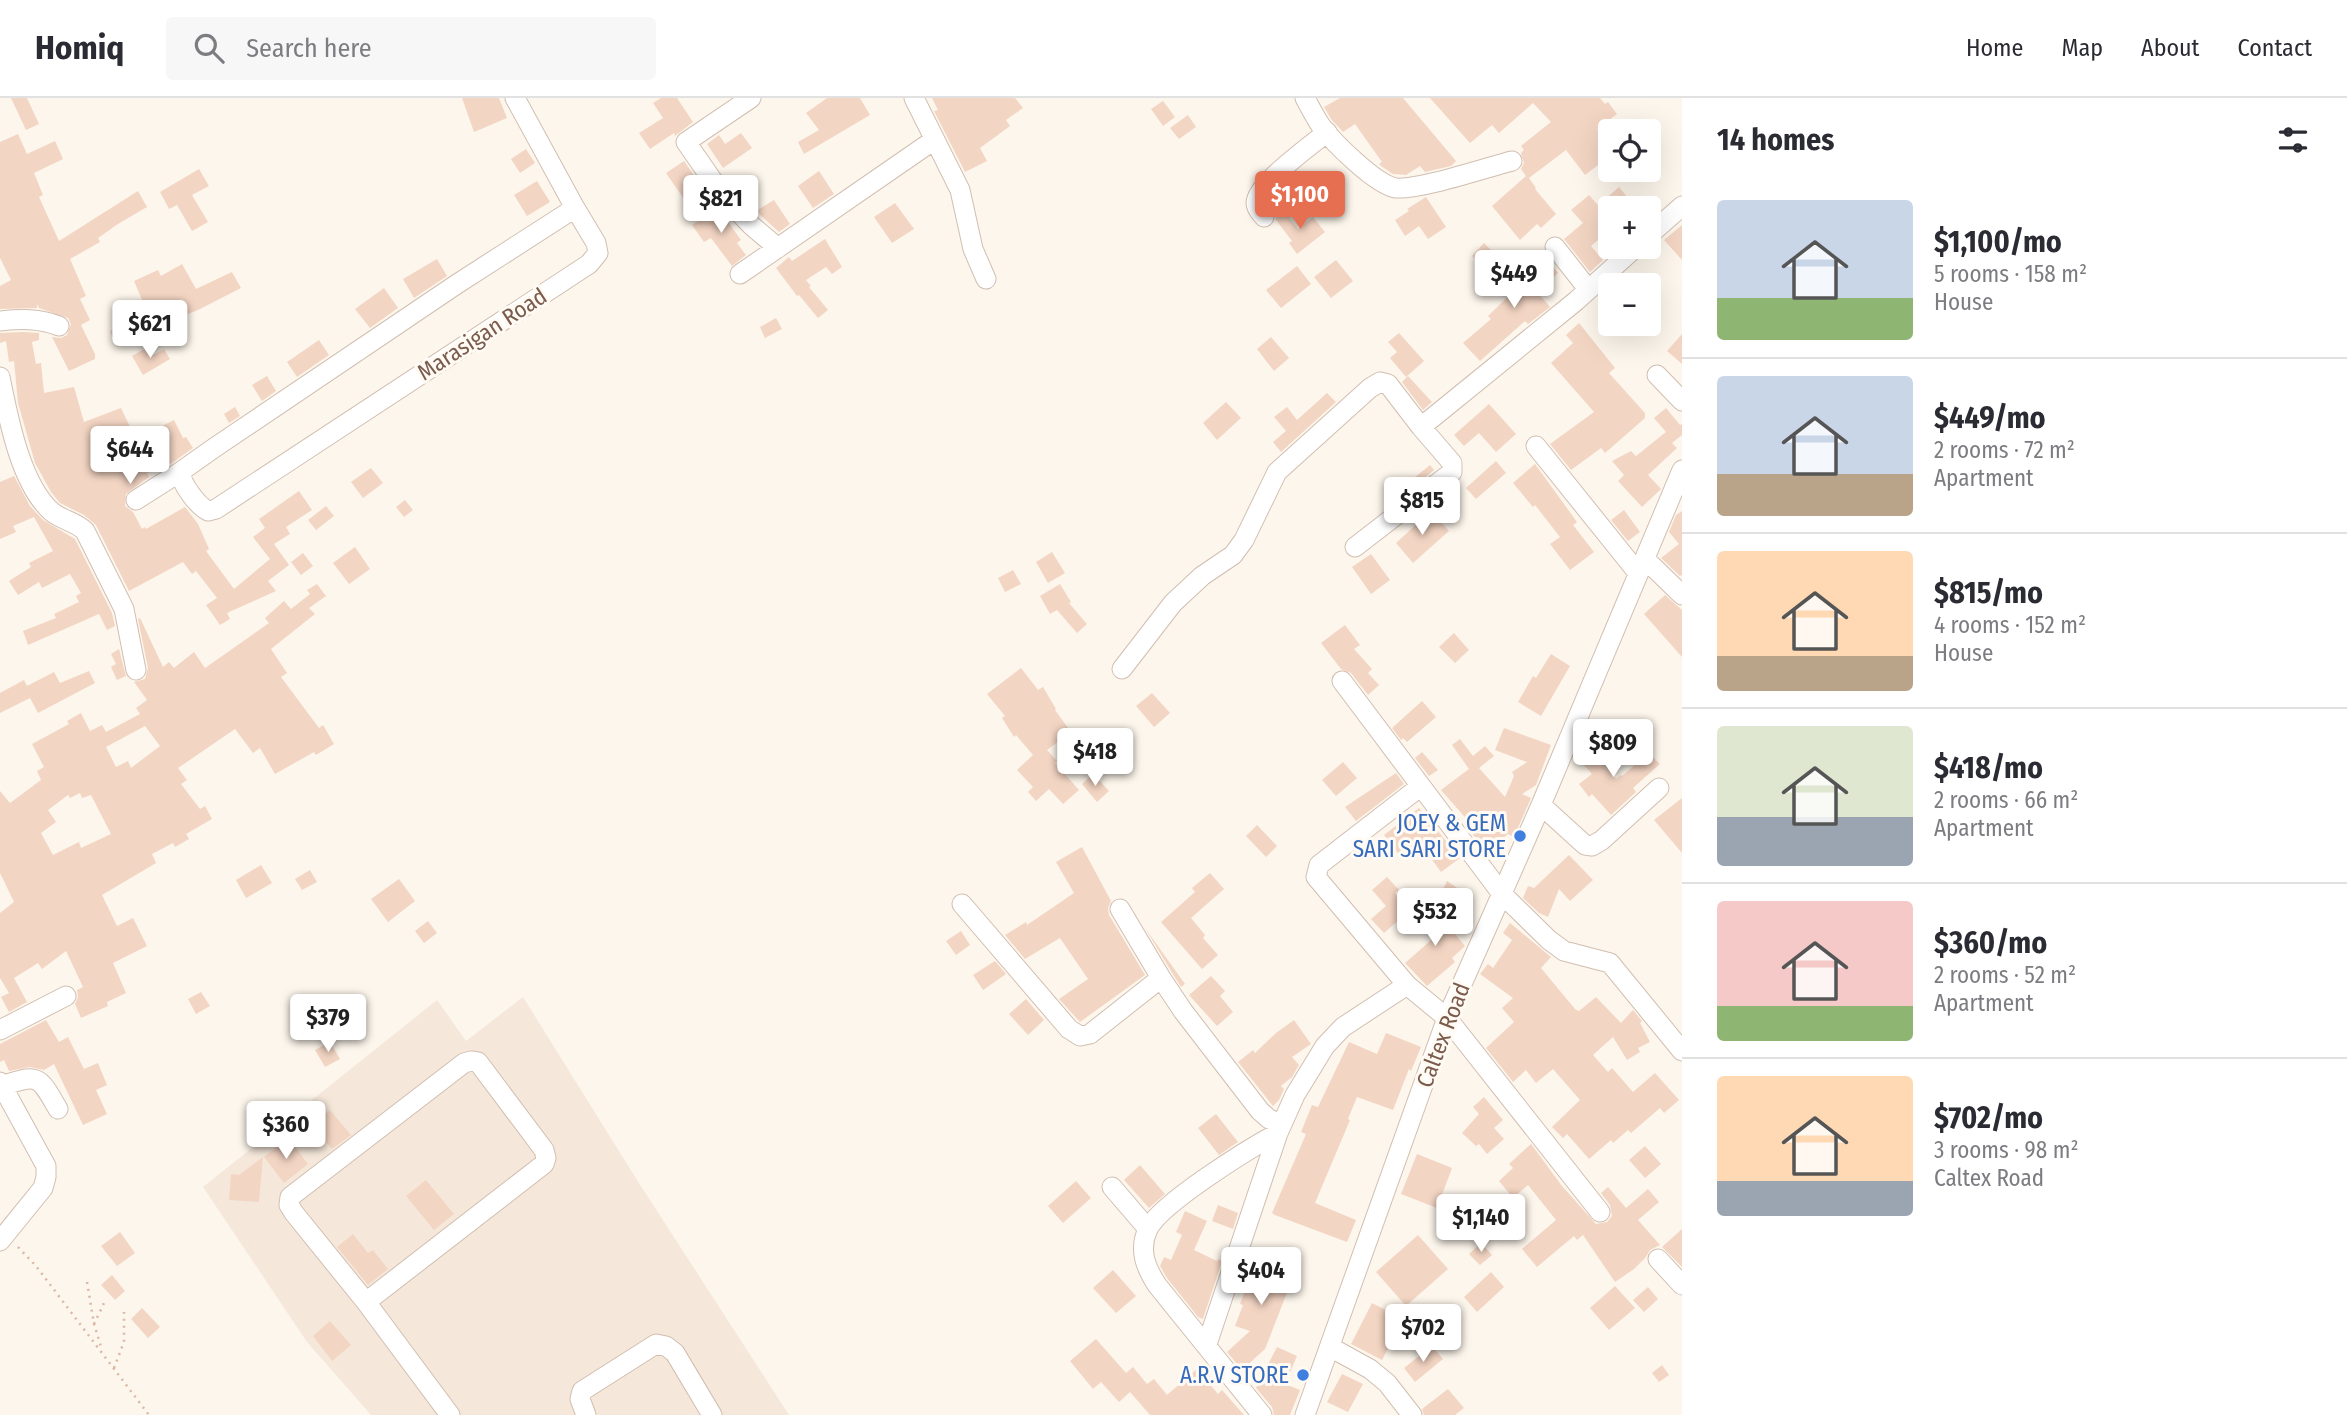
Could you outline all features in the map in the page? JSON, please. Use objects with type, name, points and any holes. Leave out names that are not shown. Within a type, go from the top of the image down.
[{"type":"street","name":"Marasigan Road","points":[[180,472],[181,479],[203,508],[208,511],[216,509],[589,264],[598,253],[596,243],[515,98]]},
{"type":"street","points":[[751,98],[686,142],[724,197],[752,226],[779,248]]},
{"type":"street","points":[[915,98],[960,190],[973,249],[986,279]]},
{"type":"street","points":[[1304,98],[1327,132],[1354,161],[1386,185],[1397,188],[1425,184],[1512,161]]},
{"type":"street","points":[[1264,217],[1256,207],[1256,200],[1261,192],[1272,178],[1327,132]]},
{"type":"street","points":[[740,274],[934,140]]},
{"type":"street","points":[[1661,225],[1682,206]]},
{"type":"street","points":[[136,499],[575,208]]},
{"type":"street","points":[[1555,247],[1588,289]]},
{"type":"street","points":[[1420,426],[1622,259]]},
{"type":"street","points":[[0,321],[33,319],[58,326]]},
{"type":"street","points":[[1657,375],[1682,401]]},
{"type":"street","points":[[0,377],[20,461],[46,505],[54,513],[79,525],[85,531],[124,609],[136,670]]},
{"type":"street","points":[[1122,669],[1172,603],[1202,576],[1233,555],[1244,540],[1277,472],[1380,382],[1388,384],[1452,463],[1452,472],[1355,547]]},
{"type":"street","points":[[1536,446],[1642,566],[1682,595]]},
{"type":"street","name":"Caltex Road","points":[[1305,1415],[1447,1018],[1541,805],[1682,470]]},
{"type":"street","points":[[1342,681],[1502,894],[1564,951],[1611,963],[1682,1051]]},
{"type":"street","points":[[1421,786],[1320,865],[1316,877],[1407,985],[1447,1018],[1600,1212]]},
{"type":"street","points":[[1541,805],[1585,845],[1592,846],[1659,788]]},
{"type":"street","points":[[962,904],[1069,1029],[1080,1036],[1090,1034],[1161,978]]},
{"type":"street","points":[[1120,909],[1161,978],[1260,1111],[1280,1128]]},
{"type":"street","points":[[1207,1344],[1280,1128],[1295,1095],[1325,1046],[1343,1027],[1407,985]]},
{"type":"street","points":[[0,1030],[66,996]]},
{"type":"street","points":[[366,1302],[544,1164],[544,1150],[478,1062],[471,1060],[464,1063],[290,1197],[289,1205],[450,1415]]},
{"type":"street","points":[[3,1237],[43,1188],[46,1166],[1,1084],[34,1078],[41,1082],[58,1109]]},
{"type":"street","points":[[1262,1415],[1148,1271],[1143,1257],[1148,1228],[1161,1214],[1280,1128]]},
{"type":"street","points":[[1112,1187],[1148,1228]]},
{"type":"street","points":[[1658,1259],[1682,1285]]},
{"type":"street","points":[[586,1415],[580,1399],[582,1391],[656,1344],[666,1346],[675,1353],[712,1415]]},
{"type":"street","points":[[1330,1347],[1370,1369],[1387,1383],[1412,1415]]},
{"type":"path","points":[[3,1237],[36,1266],[149,1415]]},
{"type":"path","points":[[87,1282],[94,1324],[103,1353]]},
{"type":"path","points":[[94,1324],[105,1301]]},
{"type":"path","points":[[114,1368],[124,1342],[124,1312]]},
{"type":"shaded area","points":[[523,997],[789,1415],[371,1415],[307,1342],[203,1187],[437,1000],[466,1041]]},
{"type":"building","points":[[11,98],[27,98],[39,124],[26,130]]},
{"type":"building","points":[[462,98],[499,98],[507,118],[474,132]]},
{"type":"building","points":[[661,98],[677,98],[693,122],[675,136],[674,133],[650,149],[639,133],[663,118],[653,103]]},
{"type":"building","points":[[827,98],[860,98],[870,115],[804,154],[798,142],[819,130],[806,113]]},
{"type":"building","points":[[932,98],[1015,98],[1023,108],[1006,120],[1010,126],[980,148],[987,161],[965,172],[934,111],[938,110]]},
{"type":"building","points":[[1340,98],[1403,98],[1456,161],[1451,166],[1425,172],[1420,166],[1406,175],[1393,174],[1379,164],[1382,162],[1355,124],[1343,132],[1331,119],[1324,107]]},
{"type":"building","points":[[1430,98],[1600,98],[1605,104],[1608,102],[1617,114],[1610,119],[1598,119],[1598,165],[1585,175],[1566,150],[1529,178],[1556,214],[1541,228],[1537,224],[1520,240],[1492,206],[1526,176],[1521,169],[1524,163],[1521,153],[1524,150],[1521,146],[1551,122],[1533,103],[1499,133],[1492,125],[1470,143]]},
{"type":"building","points":[[1163,101],[1175,117],[1163,126],[1151,109]]},
{"type":"building","points":[[1188,115],[1196,127],[1179,139],[1170,128]]},
{"type":"building","points":[[741,133],[752,148],[723,168],[707,144],[719,135],[725,144]]},
{"type":"building","points":[[18,134],[27,154],[55,141],[63,159],[34,173],[43,195],[39,197],[59,241],[138,191],[147,207],[98,238],[100,242],[70,259],[86,296],[80,299],[90,320],[81,325],[95,359],[69,371],[52,337],[61,338],[67,335],[71,324],[68,318],[39,308],[37,304],[37,308],[0,309],[0,286],[11,280],[0,258],[0,142]]},
{"type":"building","points":[[526,149],[535,163],[520,173],[511,159]]},
{"type":"building","points":[[684,161],[702,187],[684,199],[666,173]]},
{"type":"building","points":[[199,169],[209,186],[192,195],[208,222],[192,231],[177,205],[169,209],[160,192]]},
{"type":"building","points":[[819,171],[834,194],[813,208],[798,186]]},
{"type":"building","points":[[537,181],[550,202],[527,216],[514,195]]},
{"type":"building","points":[[1619,187],[1626,196],[1608,196]]},
{"type":"building","points":[[1589,195],[1598,205],[1598,240],[1591,246],[1598,254],[1598,259],[1603,260],[1590,272],[1564,239],[1583,223],[1571,210]]},
{"type":"building","points":[[1426,197],[1446,227],[1428,239],[1419,226],[1405,236],[1395,220]]},
{"type":"building","points":[[774,200],[790,224],[779,232],[756,211]]},
{"type":"building","points":[[895,203],[914,229],[892,243],[874,217]]},
{"type":"building","points":[[718,208],[741,240],[737,243],[746,255],[732,266],[711,238],[704,242],[692,225]]},
{"type":"building","points":[[1283,209],[1298,229],[1313,217],[1325,232],[1297,254],[1289,243],[1292,241],[1276,220],[1276,214]]},
{"type":"building","points":[[1682,225],[1682,260],[1664,240]]},
{"type":"building","points":[[825,239],[842,267],[832,274],[826,267],[806,280],[828,310],[818,318],[776,268],[789,257],[792,261]]},
{"type":"building","points":[[1484,243],[1498,257],[1485,269],[1472,256]]},
{"type":"building","points":[[1543,256],[1558,273],[1537,292],[1550,307],[1528,324],[1525,321],[1480,361],[1463,343],[1491,319],[1488,316],[1522,283],[1518,278]]},
{"type":"building","points":[[437,259],[447,276],[414,298],[403,279]]},
{"type":"building","points":[[1336,260],[1353,281],[1331,298],[1314,277]]},
{"type":"building","points":[[182,264],[196,289],[232,272],[241,288],[196,311],[159,324],[153,305],[146,309],[134,281],[158,270],[161,276]]},
{"type":"building","points":[[1297,266],[1311,284],[1281,308],[1266,290]]},
{"type":"building","points":[[384,288],[398,308],[370,328],[355,309]]},
{"type":"building","points":[[776,318],[782,329],[765,338],[760,327]]},
{"type":"building","points":[[1579,323],[1615,368],[1609,373],[1645,413],[1645,418],[1605,453],[1601,448],[1571,470],[1550,444],[1594,412],[1551,363],[1573,343],[1566,335]]},
{"type":"building","points":[[127,324],[133,340],[117,347],[110,331]]},
{"type":"building","points":[[0,333],[39,333],[39,340],[32,342],[36,364],[41,363],[44,393],[74,387],[84,422],[121,408],[133,433],[149,426],[152,431],[174,420],[183,438],[186,437],[193,448],[172,463],[147,473],[149,477],[126,494],[125,506],[133,512],[142,529],[185,507],[198,524],[209,549],[206,551],[234,589],[270,559],[253,537],[265,528],[259,519],[299,491],[312,510],[286,527],[290,534],[274,544],[289,565],[268,581],[276,591],[227,613],[230,619],[220,625],[206,605],[217,598],[196,571],[192,574],[183,562],[129,591],[96,525],[84,515],[60,503],[35,463],[18,403],[14,361],[9,362],[6,341],[0,343]]},
{"type":"building","points":[[1399,333],[1424,361],[1406,377],[1390,358],[1397,352],[1388,342]]},
{"type":"building","points":[[1682,334],[1682,364],[1667,351]]},
{"type":"building","points":[[1271,337],[1289,358],[1274,371],[1257,349]]},
{"type":"building","points":[[319,340],[329,355],[297,377],[287,362]]},
{"type":"building","points":[[148,347],[153,355],[164,349],[170,359],[143,375],[132,356]]},
{"type":"building","points":[[267,376],[276,391],[262,401],[252,385]]},
{"type":"building","points":[[1408,376],[1432,402],[1423,410],[1402,382]]},
{"type":"building","points":[[1327,393],[1336,402],[1281,452],[1273,442],[1286,431],[1274,417],[1287,407],[1297,420]]},
{"type":"building","points":[[1226,402],[1241,418],[1217,440],[1203,423]]},
{"type":"building","points":[[1489,404],[1516,434],[1496,452],[1479,433],[1464,446],[1454,435]]},
{"type":"building","points":[[235,407],[240,416],[229,423],[224,414]]},
{"type":"building","points":[[1666,408],[1680,425],[1682,424],[1682,435],[1672,443],[1677,448],[1648,475],[1661,489],[1642,507],[1618,481],[1624,475],[1612,461],[1631,451],[1636,456],[1666,432],[1654,418]]},
{"type":"building","points":[[1496,461],[1506,473],[1476,499],[1466,488]]},
{"type":"building","points":[[1535,464],[1577,522],[1573,525],[1594,552],[1570,570],[1550,544],[1560,537],[1535,505],[1533,507],[1513,483]]},
{"type":"building","points":[[1430,465],[1434,470],[1413,487],[1409,482]]},
{"type":"building","points":[[371,468],[383,483],[363,498],[351,482]]},
{"type":"building","points":[[14,476],[30,506],[43,520],[75,539],[112,613],[115,626],[107,630],[99,614],[28,645],[23,631],[56,618],[54,614],[79,602],[76,596],[81,593],[70,574],[42,588],[39,582],[18,595],[9,581],[31,567],[29,563],[53,551],[34,517],[13,526],[16,532],[0,539],[0,482]]},
{"type":"building","points":[[405,500],[413,510],[404,517],[396,507]]},
{"type":"building","points":[[326,506],[334,516],[316,530],[308,520]]},
{"type":"building","points":[[1624,510],[1640,532],[1628,541],[1611,520]]},
{"type":"building","points":[[1431,511],[1449,531],[1413,563],[1396,543]]},
{"type":"building","points":[[1682,511],[1680,576],[1661,558],[1679,544],[1669,532],[1676,515]]},
{"type":"building","points":[[355,547],[370,569],[349,584],[333,563]]},
{"type":"building","points":[[1052,552],[1065,573],[1048,583],[1036,562]]},
{"type":"building","points":[[303,553],[313,566],[301,575],[291,562]]},
{"type":"building","points":[[1371,554],[1390,580],[1371,594],[1352,567]]},
{"type":"building","points":[[1013,570],[1021,584],[1005,592],[998,578]]},
{"type":"building","points":[[317,584],[326,596],[309,608],[315,614],[271,649],[287,673],[281,677],[319,728],[323,725],[334,744],[275,774],[260,748],[253,753],[235,729],[178,768],[187,780],[181,784],[200,809],[205,806],[212,819],[186,834],[189,839],[175,847],[173,843],[152,854],[156,863],[102,895],[117,926],[133,918],[147,946],[113,963],[126,993],[107,1002],[108,1006],[81,1018],[75,1004],[77,990],[83,987],[66,951],[42,969],[38,963],[14,978],[27,1002],[9,1012],[1,997],[9,993],[0,978],[0,913],[14,902],[0,873],[0,791],[10,803],[41,780],[37,771],[44,767],[32,744],[69,724],[67,721],[81,713],[90,731],[102,725],[106,732],[140,714],[136,708],[147,700],[134,682],[145,679],[148,668],[138,619],[140,618],[163,667],[169,662],[174,668],[194,652],[205,668],[269,623],[265,618],[284,601],[291,609],[310,594],[307,590]],"holes":[[[145,726],[160,746],[131,768],[128,761],[116,767],[106,747]],[[80,793],[82,798],[91,795],[111,834],[81,848],[79,842],[53,855],[41,833],[56,822],[48,810],[68,795],[70,798]]]},
{"type":"building","points":[[1060,584],[1071,602],[1069,603],[1087,624],[1077,633],[1057,610],[1050,614],[1040,596]]},
{"type":"building","points":[[1665,595],[1682,610],[1682,657],[1644,614]]},
{"type":"building","points":[[1345,625],[1360,645],[1354,649],[1372,669],[1368,673],[1379,685],[1368,695],[1351,673],[1341,669],[1321,643]]},
{"type":"building","points":[[1454,633],[1469,650],[1455,663],[1439,647]]},
{"type":"building","points":[[119,649],[126,676],[117,680],[111,667],[116,664],[111,654]]},
{"type":"building","points":[[1551,654],[1570,666],[1541,716],[1518,702],[1533,676],[1536,678]]},
{"type":"building","points":[[1021,668],[1038,690],[1043,687],[1071,732],[1047,750],[1079,790],[1063,804],[1049,789],[1036,801],[1028,792],[1033,787],[1017,770],[1033,755],[1016,735],[1014,737],[1002,718],[1005,716],[987,694]]},
{"type":"building","points":[[89,671],[95,683],[38,713],[30,698],[0,713],[0,693],[24,680],[27,686],[54,672],[60,683]]},
{"type":"building","points":[[1152,693],[1170,713],[1154,727],[1136,706]]},
{"type":"building","points":[[1422,701],[1436,717],[1407,742],[1403,738],[1401,740],[1392,728]]},
{"type":"building","points":[[1504,728],[1551,745],[1536,785],[1522,794],[1531,798],[1514,837],[1508,834],[1486,853],[1467,826],[1470,823],[1441,790],[1469,769],[1452,745],[1460,739],[1473,756],[1485,746],[1494,756],[1479,768],[1505,797],[1514,776],[1512,772],[1527,762],[1495,750]]},
{"type":"building","points":[[1588,744],[1616,779],[1649,753],[1660,764],[1633,788],[1636,792],[1611,815],[1592,794],[1589,797],[1579,784],[1592,774],[1575,755]]},
{"type":"building","points":[[1422,752],[1438,770],[1429,776],[1415,758]]},
{"type":"building","points":[[1343,762],[1357,778],[1336,796],[1322,780]]},
{"type":"building","points":[[1396,773],[1404,784],[1356,821],[1345,807]]},
{"type":"building","points":[[1093,774],[1109,791],[1097,802],[1082,784]]},
{"type":"building","points":[[1682,798],[1682,853],[1654,820]]},
{"type":"building","points":[[1419,808],[1460,858],[1441,872],[1422,846],[1403,860],[1384,835]]},
{"type":"building","points":[[1257,825],[1277,846],[1266,857],[1246,836]]},
{"type":"building","points":[[1082,847],[1111,901],[1109,915],[1145,975],[1080,1022],[1059,999],[1088,979],[1060,938],[1025,959],[1005,935],[1026,922],[1027,925],[1074,893],[1056,862]]},
{"type":"building","points":[[1569,855],[1593,880],[1570,901],[1559,889],[1548,917],[1539,913],[1523,898],[1528,886],[1534,888]]},
{"type":"building","points":[[261,865],[272,883],[246,898],[236,880]]},
{"type":"building","points":[[310,870],[317,882],[302,890],[295,879]]},
{"type":"building","points":[[1210,873],[1224,889],[1191,918],[1218,955],[1202,969],[1161,922],[1195,892],[1192,888]]},
{"type":"building","points":[[1387,877],[1399,890],[1395,893],[1410,910],[1384,933],[1371,919],[1386,906],[1372,890]]},
{"type":"building","points":[[399,879],[415,901],[388,922],[371,899]]},
{"type":"building","points":[[1447,881],[1472,898],[1465,912],[1438,900]]},
{"type":"building","points":[[1428,901],[1465,946],[1452,958],[1455,962],[1427,986],[1405,963],[1437,935],[1418,910]]},
{"type":"building","points":[[428,921],[437,933],[424,943],[415,931]]},
{"type":"building","points":[[1510,923],[1551,957],[1541,968],[1575,1009],[1579,1011],[1596,997],[1621,1023],[1633,1010],[1642,1021],[1640,1023],[1650,1042],[1638,1048],[1640,1052],[1627,1060],[1613,1037],[1593,1055],[1608,1072],[1612,1068],[1633,1092],[1655,1073],[1679,1100],[1664,1113],[1660,1108],[1631,1133],[1628,1130],[1613,1143],[1611,1140],[1589,1159],[1567,1134],[1563,1138],[1552,1127],[1580,1100],[1553,1069],[1536,1083],[1526,1070],[1513,1082],[1486,1048],[1514,1022],[1502,1008],[1513,998],[1480,974],[1488,964],[1493,968],[1512,940],[1503,933]]},
{"type":"building","points":[[1145,928],[1185,984],[1181,987],[1171,971]]},
{"type":"building","points":[[961,931],[970,945],[956,955],[946,941]]},
{"type":"building","points":[[995,961],[1006,974],[983,990],[973,975]]},
{"type":"building","points":[[1211,976],[1225,991],[1220,996],[1233,1012],[1217,1026],[1189,995]]},
{"type":"building","points":[[201,992],[210,1006],[196,1014],[188,999]]},
{"type":"building","points":[[1026,999],[1044,1020],[1028,1035],[1009,1014]]},
{"type":"building","points":[[46,1020],[59,1042],[68,1037],[84,1069],[98,1063],[107,1085],[96,1090],[107,1114],[83,1125],[54,1064],[44,1070],[30,1067],[9,1071],[4,1060],[0,1062],[0,1044]]},
{"type":"building","points":[[1294,1020],[1311,1044],[1292,1057],[1299,1065],[1292,1077],[1281,1086],[1284,1089],[1273,1106],[1238,1062],[1253,1050],[1255,1053]]},
{"type":"building","points":[[1386,1033],[1421,1047],[1411,1071],[1409,1069],[1393,1110],[1357,1097],[1315,1203],[1356,1220],[1347,1242],[1275,1215],[1272,1213],[1306,1134],[1301,1132],[1312,1105],[1318,1107],[1349,1042],[1377,1054]]},
{"type":"building","points":[[330,1042],[340,1059],[325,1067],[315,1050]]},
{"type":"building","points":[[1484,1097],[1503,1120],[1494,1128],[1504,1139],[1487,1154],[1479,1144],[1476,1146],[1462,1133],[1479,1114],[1473,1107]]},
{"type":"building","points":[[330,1110],[351,1135],[332,1149],[311,1125]]},
{"type":"building","points":[[1216,1114],[1238,1142],[1219,1155],[1198,1128]]},
{"type":"building","points":[[288,1138],[308,1164],[284,1183],[264,1157]]},
{"type":"building","points":[[1531,1144],[1562,1186],[1596,1224],[1607,1222],[1612,1216],[1610,1205],[1601,1193],[1608,1187],[1626,1208],[1648,1189],[1659,1202],[1638,1220],[1660,1245],[1650,1250],[1634,1269],[1615,1282],[1583,1235],[1577,1240],[1574,1236],[1537,1267],[1522,1249],[1556,1220],[1528,1185],[1513,1198],[1499,1181],[1513,1168],[1509,1164]]},
{"type":"building","points":[[1645,1146],[1661,1164],[1645,1178],[1629,1160]]},
{"type":"building","points":[[1417,1154],[1452,1168],[1437,1208],[1401,1194]]},
{"type":"building","points":[[263,1157],[259,1202],[229,1200],[231,1174],[239,1175]]},
{"type":"building","points":[[1140,1165],[1165,1194],[1149,1208],[1124,1180]]},
{"type":"building","points":[[426,1180],[454,1214],[434,1230],[406,1196]]},
{"type":"building","points":[[1076,1181],[1091,1198],[1063,1223],[1048,1206]]},
{"type":"building","points":[[1218,1205],[1238,1213],[1233,1229],[1212,1221]]},
{"type":"building","points":[[1185,1211],[1207,1221],[1194,1250],[1222,1261],[1203,1319],[1198,1317],[1160,1266],[1164,1257],[1171,1260],[1182,1235],[1176,1232]]},
{"type":"building","points":[[1682,1229],[1682,1267],[1662,1247]]},
{"type":"building","points":[[120,1232],[135,1253],[117,1266],[101,1246]]},
{"type":"building","points":[[353,1234],[368,1253],[373,1250],[388,1269],[368,1285],[337,1247]]},
{"type":"building","points":[[1418,1235],[1448,1269],[1406,1306],[1376,1272]]},
{"type":"building","points":[[1481,1243],[1492,1255],[1480,1265],[1469,1254]]},
{"type":"building","points":[[1260,1252],[1297,1267],[1265,1349],[1242,1370],[1227,1352],[1250,1331],[1235,1326],[1243,1305],[1240,1304]]},
{"type":"building","points":[[1113,1270],[1136,1296],[1116,1313],[1093,1288]]},
{"type":"building","points":[[1491,1272],[1504,1287],[1477,1312],[1464,1297]]},
{"type":"building","points":[[112,1275],[125,1291],[115,1300],[101,1285]]},
{"type":"building","points":[[1615,1286],[1635,1308],[1609,1330],[1590,1308]]},
{"type":"building","points":[[1648,1287],[1658,1299],[1644,1312],[1633,1300]]},
{"type":"building","points":[[1372,1303],[1403,1319],[1382,1360],[1351,1344]]},
{"type":"building","points":[[142,1308],[160,1327],[148,1338],[131,1319]]},
{"type":"building","points":[[330,1321],[351,1345],[332,1361],[313,1336]]},
{"type":"building","points":[[1096,1339],[1126,1373],[1133,1367],[1147,1384],[1154,1379],[1167,1395],[1197,1369],[1218,1394],[1222,1390],[1244,1415],[1150,1415],[1130,1392],[1119,1402],[1101,1382],[1093,1389],[1070,1361]]},
{"type":"building","points":[[1432,1346],[1443,1359],[1415,1382],[1404,1368]]},
{"type":"building","points":[[1277,1347],[1297,1356],[1285,1384],[1300,1390],[1290,1415],[1274,1415],[1272,1407],[1256,1388]]},
{"type":"building","points":[[1662,1365],[1669,1375],[1659,1382],[1652,1373]]},
{"type":"building","points":[[1342,1374],[1363,1384],[1348,1412],[1327,1402]]},
{"type":"building","points":[[1448,1389],[1464,1408],[1455,1415],[1424,1415],[1422,1409]]},
{"type":"place","name":"JOEY & GEM SARI SARI STORE","points":[[1520,836]]},
{"type":"place","name":"A.R.V STORE","points":[[1303,1375]]}]
